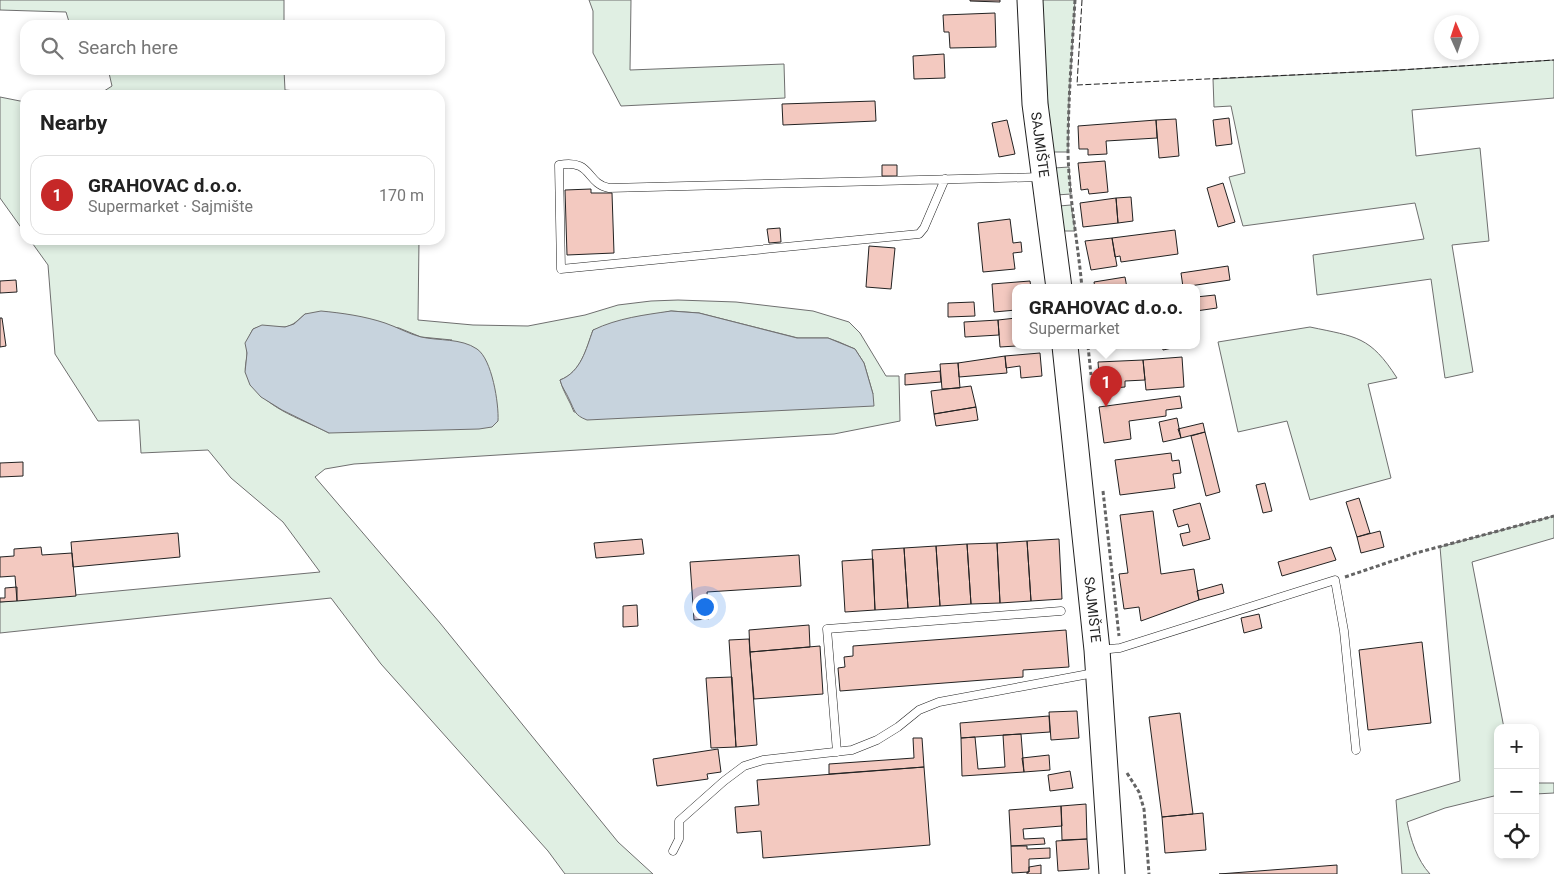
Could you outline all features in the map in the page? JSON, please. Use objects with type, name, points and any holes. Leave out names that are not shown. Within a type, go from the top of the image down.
[{"type":"main road","name":"SAJMIŠTE","points":[[1030,0],[1035,104],[1057,284]]},
{"type":"main road","name":"SAJMIŠTE","points":[[1065,349],[1098,661],[1112,874]]},
{"type":"lane","points":[[945,179],[924,228],[919,234],[561,269],[558,165],[569,163],[580,165],[602,187],[609,188],[945,179],[1044,177]]},
{"type":"lane","points":[[673,851],[679,839],[679,821],[744,766],[763,760],[852,750],[878,740],[919,710],[939,702],[1098,661],[1120,648],[1335,580],[1344,631],[1356,750]]},
{"type":"lane","points":[[837,752],[827,629],[1061,611]]},
{"type":"path","points":[[1075,0],[1068,152],[1071,202],[1081,284]]},
{"type":"path","points":[[1335,580],[1416,554],[1554,516]]},
{"type":"green space","points":[[0,0],[284,0],[284,20],[68,20],[66,12],[0,10]]},
{"type":"green space","points":[[589,0],[631,0],[630,70],[784,64],[785,98],[621,106],[593,53],[593,11]]},
{"type":"green space","points":[[1041,0],[1075,0],[1068,152],[1051,152]]},
{"type":"green space","points":[[1554,60],[1554,98],[1412,110],[1416,156],[1480,148],[1489,241],[1452,245],[1473,372],[1445,378],[1431,279],[1317,295],[1313,255],[1424,239],[1415,203],[1243,226],[1229,177],[1245,173],[1231,106],[1214,107],[1213,79]]},
{"type":"green space","points":[[109,75],[284,75],[285,90],[106,90],[112,86]]},
{"type":"green space","points":[[0,97],[20,101],[20,226],[0,198]]},
{"type":"green space","points":[[1069,167],[1071,194],[1056,195],[1054,168]]},
{"type":"green space","points":[[1071,205],[1075,231],[1060,231],[1059,206]]},
{"type":"green space","points":[[34,245],[419,245],[418,320],[473,325],[528,326],[585,315],[618,305],[678,300],[736,302],[813,311],[849,322],[860,333],[886,376],[899,376],[900,421],[834,434],[354,464],[325,469],[315,477],[440,623],[618,842],[653,874],[565,874],[548,851],[381,664],[331,598],[0,633],[0,602],[320,572],[283,522],[231,478],[208,450],[141,453],[139,420],[98,421],[55,354],[48,265]],"holes":[[[671,311],[699,313],[798,338],[828,338],[855,349],[864,363],[873,394],[574,412],[560,380],[573,372],[582,360],[593,330]],[[305,314],[399,328],[421,337],[452,340],[329,433],[270,403],[252,385],[245,371],[247,341],[253,329],[269,326],[288,326]]]},
{"type":"green space","points":[[1310,327],[1351,336],[1370,346],[1379,354],[1397,378],[1368,384],[1391,478],[1310,500],[1287,421],[1238,432],[1218,342]]},
{"type":"green space","points":[[1554,516],[1554,538],[1472,562],[1503,724],[1494,724],[1494,796],[1445,808],[1407,822],[1415,850],[1430,874],[1402,874],[1396,800],[1460,781],[1440,547]]},
{"type":"green space","points":[[1539,783],[1554,783],[1554,793],[1539,794]]},
{"type":"shaded area","points":[[321,311],[369,318],[421,337],[457,341],[471,345],[482,354],[487,362],[494,382],[498,421],[492,427],[479,429],[329,433],[282,410],[261,397],[250,385],[245,372],[247,353],[245,343],[253,329],[262,325],[285,327],[294,324],[305,314]]},
{"type":"shaded area","points":[[671,311],[699,313],[797,338],[828,338],[855,349],[864,363],[873,394],[874,406],[587,420],[577,414],[560,380],[578,366],[593,330],[622,320]]},
{"type":"building","points":[[1000,0],[1000,2],[970,1]]},
{"type":"building","points":[[995,13],[996,47],[950,48],[949,32],[944,32],[943,15]]},
{"type":"building","points":[[944,54],[945,78],[914,79],[913,56]]},
{"type":"building","points":[[875,101],[876,121],[783,125],[782,104]]},
{"type":"building","points":[[1229,118],[1232,144],[1216,146],[1213,120]]},
{"type":"building","points":[[1176,119],[1179,156],[1159,158],[1156,120]]},
{"type":"building","points":[[1007,120],[1015,154],[999,157],[992,123]]},
{"type":"building","points":[[1156,120],[1157,138],[1106,141],[1107,154],[1088,155],[1088,149],[1079,149],[1078,126]]},
{"type":"building","points":[[1105,161],[1108,192],[1089,194],[1088,189],[1081,190],[1078,163]]},
{"type":"building","points":[[882,165],[897,165],[897,176],[882,176]]},
{"type":"building","points":[[1223,183],[1235,222],[1218,227],[1207,188]]},
{"type":"building","points":[[591,189],[591,193],[612,193],[614,253],[567,255],[565,190]]},
{"type":"building","points":[[1131,197],[1133,221],[1118,223],[1116,198]]},
{"type":"building","points":[[1116,198],[1118,223],[1083,227],[1080,203]]},
{"type":"building","points":[[1010,219],[1013,243],[1021,242],[1022,252],[1013,253],[1015,269],[983,272],[978,223]]},
{"type":"building","points":[[780,228],[781,242],[769,243],[767,229]]},
{"type":"building","points":[[1175,230],[1178,254],[1121,262],[1120,256],[1115,257],[1112,238]]},
{"type":"building","points":[[1112,238],[1117,266],[1091,270],[1085,241]]},
{"type":"building","points":[[869,246],[895,248],[891,289],[866,287]]},
{"type":"building","points":[[1228,266],[1230,280],[1200,284],[1183,284],[1181,273]]},
{"type":"building","points":[[1125,277],[1126,284],[1094,284],[1094,282]]},
{"type":"building","points":[[16,280],[17,292],[0,293],[0,281]]},
{"type":"building","points":[[1030,281],[1030,284],[1012,284],[1012,310],[994,312],[992,284]]},
{"type":"building","points":[[1215,295],[1217,308],[1200,310],[1200,297]]},
{"type":"building","points":[[974,302],[975,316],[948,317],[948,303]]},
{"type":"building","points":[[0,318],[2,318],[6,346],[0,347]]},
{"type":"building","points":[[1012,318],[1012,346],[1000,347],[998,320]]},
{"type":"building","points":[[998,320],[999,335],[965,337],[964,322]]},
{"type":"building","points":[[1040,353],[1042,376],[1021,378],[1020,366],[1006,368],[1005,356]]},
{"type":"building","points":[[1005,356],[1007,373],[959,377],[958,363]]},
{"type":"building","points":[[1182,357],[1184,387],[1146,390],[1143,360]]},
{"type":"building","points":[[1143,360],[1145,380],[1125,381],[1125,387],[1100,389],[1098,362]]},
{"type":"building","points":[[958,363],[960,388],[942,389],[940,364]]},
{"type":"building","points":[[940,371],[941,382],[905,385],[905,374]]},
{"type":"building","points":[[971,386],[976,407],[934,414],[931,391]]},
{"type":"building","points":[[1180,396],[1182,408],[1166,410],[1166,416],[1129,421],[1131,439],[1104,443],[1099,407]]},
{"type":"building","points":[[976,407],[978,420],[936,426],[934,414]]},
{"type":"building","points":[[1177,418],[1181,438],[1163,442],[1159,422]]},
{"type":"building","points":[[1203,423],[1205,432],[1181,438],[1178,429]]},
{"type":"building","points":[[1205,432],[1220,492],[1206,496],[1191,436]]},
{"type":"building","points":[[1171,453],[1172,461],[1179,460],[1181,473],[1173,474],[1175,488],[1120,495],[1115,460]]},
{"type":"building","points":[[23,462],[23,476],[0,477],[0,463]]},
{"type":"building","points":[[1265,483],[1272,511],[1263,513],[1256,485]]},
{"type":"building","points":[[1359,498],[1370,533],[1357,537],[1346,502]]},
{"type":"building","points":[[1200,503],[1210,539],[1183,546],[1180,534],[1190,532],[1188,524],[1178,527],[1173,510]]},
{"type":"building","points":[[1153,511],[1161,574],[1194,569],[1199,600],[1141,621],[1139,607],[1124,609],[1119,574],[1128,573],[1120,515]]},
{"type":"building","points":[[1380,531],[1384,547],[1361,553],[1357,537]]},
{"type":"building","points":[[178,533],[180,557],[73,567],[71,542]]},
{"type":"building","points":[[642,539],[644,554],[596,558],[594,543]]},
{"type":"building","points":[[1059,539],[1062,599],[1031,601],[1027,541]]},
{"type":"building","points":[[1027,541],[1031,601],[1000,603],[997,543]]},
{"type":"building","points":[[997,543],[1000,603],[971,604],[967,544]]},
{"type":"building","points":[[967,544],[971,604],[940,606],[936,546]]},
{"type":"building","points":[[936,546],[940,606],[908,608],[904,548]]},
{"type":"building","points":[[41,547],[42,555],[72,553],[76,596],[17,601],[15,576],[0,577],[0,557],[14,556],[14,549]]},
{"type":"building","points":[[1331,547],[1336,560],[1282,576],[1278,562]]},
{"type":"building","points":[[904,548],[908,608],[875,610],[872,550]]},
{"type":"building","points":[[799,555],[801,586],[707,592],[709,619],[694,620],[690,562]]},
{"type":"building","points":[[873,559],[875,610],[845,612],[842,561]]},
{"type":"building","points":[[1222,584],[1224,593],[1199,600],[1197,591]]},
{"type":"building","points":[[17,587],[17,601],[0,602],[0,598],[5,598],[5,588]]},
{"type":"building","points":[[637,605],[638,626],[623,627],[623,606]]},
{"type":"building","points":[[1259,614],[1262,628],[1244,633],[1241,618]]},
{"type":"building","points":[[809,625],[810,647],[750,652],[749,630]]},
{"type":"building","points":[[1066,630],[1069,667],[1023,670],[1023,677],[840,691],[838,668],[845,667],[844,657],[853,656],[853,646]]},
{"type":"building","points":[[749,639],[757,745],[736,747],[729,640]]},
{"type":"building","points":[[1422,642],[1431,723],[1368,730],[1359,650]]},
{"type":"building","points":[[820,646],[823,694],[754,699],[750,652]]},
{"type":"building","points":[[732,677],[736,747],[711,748],[706,678]]},
{"type":"building","points":[[1077,711],[1079,738],[1051,740],[1049,712]]},
{"type":"building","points":[[1180,713],[1193,814],[1162,817],[1149,717]]},
{"type":"building","points":[[1049,716],[1050,732],[961,738],[960,723]]},
{"type":"building","points":[[1021,734],[1024,772],[962,776],[961,738],[975,737],[978,769],[1005,767],[1003,735]]},
{"type":"building","points":[[913,738],[922,738],[924,767],[829,774],[829,764],[914,758]]},
{"type":"building","points":[[718,749],[721,772],[707,774],[708,779],[657,786],[653,759]]},
{"type":"building","points":[[1049,755],[1050,770],[1024,772],[1022,758]]},
{"type":"building","points":[[924,767],[930,845],[763,858],[761,831],[737,833],[735,807],[759,805],[757,780]]},
{"type":"building","points":[[1070,771],[1073,788],[1050,791],[1048,775]]},
{"type":"building","points":[[1086,804],[1087,839],[1062,840],[1061,806]]},
{"type":"building","points":[[1061,806],[1062,826],[1023,829],[1024,839],[1044,838],[1045,844],[1011,846],[1009,810]]},
{"type":"building","points":[[1203,813],[1206,850],[1165,853],[1162,817]]},
{"type":"building","points":[[1087,839],[1089,869],[1058,871],[1056,841]]},
{"type":"building","points":[[1011,846],[1027,846],[1027,849],[1050,848],[1050,858],[1029,859],[1029,872],[1012,873]]},
{"type":"building","points":[[1041,865],[1041,874],[1027,874],[1029,867]]},
{"type":"building","points":[[1337,865],[1337,874],[1219,874]]},
{"type":"fence","points":[[1082,0],[1077,85],[1400,70],[1554,60]]},
{"type":"place","name":"GRAHOVAC d.o.o.","points":[[1106,407]]}]
